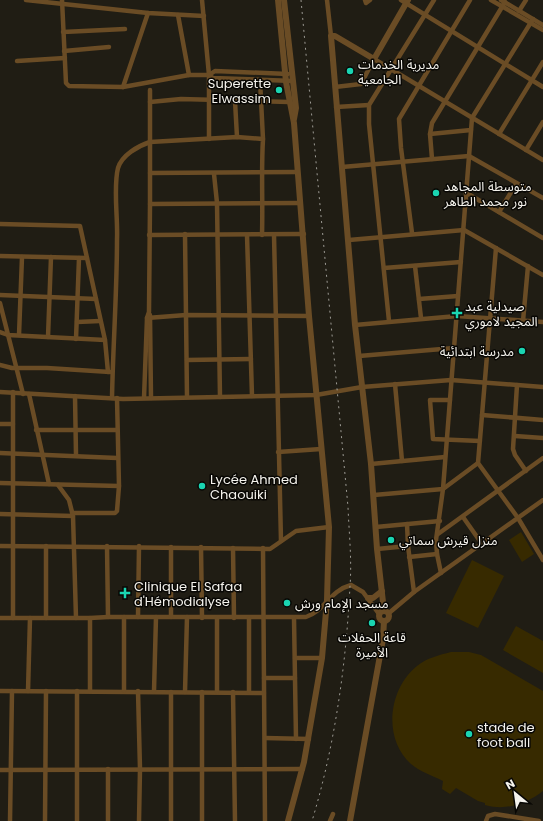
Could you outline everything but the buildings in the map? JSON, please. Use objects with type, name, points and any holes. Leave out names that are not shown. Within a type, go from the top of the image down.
[{"type":"street","points":[[26,0],[62,2],[148,13],[204,16]]},
{"type":"street","points":[[202,0],[208,75],[209,139]]},
{"type":"street","points":[[278,0],[289,78],[296,108],[294,123]]},
{"type":"street","points":[[284,0],[289,102],[294,123],[297,172],[304,234],[309,316],[329,527],[327,600],[322,658],[303,769],[288,821]]},
{"type":"street","points":[[327,0],[349,240],[355,325],[371,464],[377,549],[384,613]]},
{"type":"street","points":[[365,0],[366,3],[370,0]]},
{"type":"street","points":[[389,321],[372,164],[369,104],[434,0]]},
{"type":"street","points":[[412,233],[399,118],[470,0]]},
{"type":"street","points":[[491,0],[503,3],[519,11],[543,30]]},
{"type":"street","points":[[519,11],[526,0]]},
{"type":"street","points":[[335,87],[361,84],[405,1],[424,15],[506,63],[543,87]]},
{"type":"street","points":[[62,2],[66,83],[69,86],[123,87],[188,75],[208,75],[215,72],[289,78]]},
{"type":"street","points":[[503,3],[532,21],[543,25]]},
{"type":"street","points":[[432,159],[430,134],[432,123],[479,47],[503,3]]},
{"type":"street","points":[[123,87],[148,13]]},
{"type":"street","points":[[178,15],[188,75]]},
{"type":"street","points":[[441,573],[437,554],[438,534],[443,489],[464,230],[465,192],[472,118],[532,21]]},
{"type":"street","points":[[63,32],[126,29]]},
{"type":"street","points":[[331,36],[335,36],[419,85],[543,160]]},
{"type":"street","points":[[64,51],[109,47]]},
{"type":"street","points":[[17,61],[65,58]]},
{"type":"street","points":[[500,134],[543,62]]},
{"type":"street","points":[[208,75],[213,78],[260,80],[289,78]]},
{"type":"street","points":[[260,80],[263,138],[261,172],[263,204],[262,235]]},
{"type":"street","points":[[150,90],[148,312],[151,360],[151,398]]},
{"type":"street","points":[[150,102],[181,99],[208,101],[289,102]]},
{"type":"street","points":[[235,101],[237,137]]},
{"type":"street","points":[[336,107],[369,104]]},
{"type":"street","points":[[526,150],[543,122]]},
{"type":"street","points":[[430,134],[471,130]]},
{"type":"street","points":[[110,372],[117,249],[118,170],[120,163],[131,152],[150,142],[237,137],[263,138]]},
{"type":"street","points":[[342,167],[469,156],[543,198]]},
{"type":"street","points":[[150,173],[214,174],[297,172]]},
{"type":"street","points":[[214,174],[218,233],[220,397]]},
{"type":"street","points":[[499,212],[516,184]]},
{"type":"street","points":[[465,192],[543,238]]},
{"type":"street","points":[[150,204],[300,203]]},
{"type":"street","points":[[0,224],[80,226],[105,340],[114,398],[119,486],[116,513],[73,515],[0,514]]},
{"type":"street","points":[[349,240],[412,233],[464,230],[543,275]]},
{"type":"street","points":[[149,235],[218,233],[247,235],[304,234]]},
{"type":"street","points":[[185,234],[187,398]]},
{"type":"street","points":[[247,235],[252,396]]},
{"type":"street","points":[[274,235],[281,541]]},
{"type":"street","points":[[496,248],[478,462],[518,518],[543,560]]},
{"type":"street","points":[[0,256],[86,258]]},
{"type":"street","points":[[19,335],[22,257]]},
{"type":"street","points":[[48,337],[51,257]]},
{"type":"street","points":[[76,339],[79,258]]},
{"type":"street","points":[[384,268],[461,262]]},
{"type":"street","points":[[415,266],[421,318]]},
{"type":"street","points":[[523,321],[528,266]]},
{"type":"street","points":[[0,295],[96,299]]},
{"type":"street","points":[[419,299],[458,296]]},
{"type":"street","points":[[0,303],[50,484]]},
{"type":"street","points":[[149,318],[186,315],[250,314],[309,316]]},
{"type":"street","points":[[355,325],[457,316],[543,322]]},
{"type":"street","points":[[144,398],[145,360],[149,318]]},
{"type":"street","points":[[77,322],[100,321]]},
{"type":"street","points":[[0,332],[19,335],[105,340]]},
{"type":"street","points":[[359,356],[454,348]]},
{"type":"street","points":[[187,360],[251,359]]},
{"type":"street","points":[[145,360],[151,360]]},
{"type":"street","points":[[0,365],[17,368],[47,368],[110,372]]},
{"type":"street","points":[[0,392],[114,398],[316,395],[362,386],[451,380],[543,387]]},
{"type":"street","points":[[395,384],[402,461]]},
{"type":"street","points":[[517,385],[513,449],[515,455],[526,471]]},
{"type":"street","points":[[13,392],[11,514],[13,618]]},
{"type":"street","points":[[75,396],[76,455]]},
{"type":"street","points":[[450,400],[430,400],[433,439],[447,438],[480,441]]},
{"type":"street","points":[[482,415],[543,420]]},
{"type":"street","points":[[0,424],[13,424]]},
{"type":"street","points":[[36,430],[117,430]]},
{"type":"street","points":[[515,436],[543,438]]},
{"type":"street","points":[[278,452],[321,449]]},
{"type":"street","points":[[0,453],[42,456],[76,455],[117,458]]},
{"type":"street","points":[[371,464],[445,457]]},
{"type":"street","points":[[438,534],[543,458]]},
{"type":"street","points":[[374,495],[443,489],[478,462]]},
{"type":"street","points":[[0,483],[119,486]]},
{"type":"street","points":[[58,485],[69,500],[73,515],[76,618]]},
{"type":"street","points":[[350,821],[383,639],[384,621],[380,619],[384,613],[543,500]]},
{"type":"street","points":[[463,516],[482,544]]},
{"type":"street","points":[[376,527],[440,521]]},
{"type":"street","points":[[407,524],[409,557],[414,592]]},
{"type":"street","points":[[0,546],[273,548],[296,531],[329,527]]},
{"type":"street","points":[[46,546],[46,618]]},
{"type":"street","points":[[107,546],[108,617]]},
{"type":"street","points":[[138,617],[139,546]]},
{"type":"street","points":[[377,549],[408,546]]},
{"type":"street","points":[[171,547],[171,617]]},
{"type":"street","points":[[200,547],[202,618]]},
{"type":"street","points":[[233,548],[234,618]]},
{"type":"street","points":[[263,548],[265,821]]},
{"type":"street","points":[[409,557],[437,554]]},
{"type":"street","points":[[0,618],[294,618],[313,615],[319,611],[338,589],[350,585],[360,589],[384,613]]},
{"type":"street","points":[[368,598],[373,598],[382,591]]},
{"type":"street","points":[[124,617],[124,691]]},
{"type":"street","points":[[154,691],[156,617]]},
{"type":"street","points":[[28,691],[30,618]]},
{"type":"street","points":[[90,618],[90,691]]},
{"type":"street","points":[[185,692],[187,618]]},
{"type":"street","points":[[217,618],[217,692]]},
{"type":"street","points":[[249,618],[249,692]]},
{"type":"street","points":[[294,618],[296,739]]},
{"type":"street","points":[[295,658],[322,658]]},
{"type":"street","points":[[264,678],[295,678]]},
{"type":"street","points":[[0,691],[264,693]]},
{"type":"street","points":[[10,821],[12,691]]},
{"type":"street","points":[[45,821],[44,769],[46,691]]},
{"type":"street","points":[[77,691],[77,821]]},
{"type":"street","points":[[138,691],[140,770],[139,821]]},
{"type":"street","points":[[171,692],[171,821]]},
{"type":"street","points":[[202,692],[202,821]]},
{"type":"street","points":[[233,692],[235,821]]},
{"type":"street","points":[[265,738],[309,739]]},
{"type":"street","points":[[0,770],[303,769]]},
{"type":"street","points":[[108,770],[108,821]]},
{"type":"street","points":[[330,821],[333,814]]},
{"type":"street","points":[[486,821],[488,816],[495,814],[539,821]]},
{"type":"shaded area","points":[[521,532],[534,554],[522,562],[509,540]]},
{"type":"shaded area","points":[[472,560],[504,576],[478,628],[446,613]]},
{"type":"shaded area","points":[[516,626],[543,641],[543,673],[503,650]]},
{"type":"shaded area","name":"stade de foot ball","points":[[451,652],[469,652],[481,655],[543,691],[543,791],[530,800],[508,807],[493,807],[485,805],[485,803],[478,801],[456,788],[450,794],[442,789],[443,781],[414,767],[402,753],[396,741],[393,727],[395,700],[400,687],[408,675],[421,663],[433,657]]},
{"type":"railway","points":[[301,0],[348,507],[351,566],[346,645],[338,705],[327,763],[312,821]]},
{"type":"place","name":"مديرية الخدمات الجامعية","points":[[350,71]]},
{"type":"place","name":"Superette Elwassim","points":[[279,90]]},
{"type":"place","name":"متوسطة المجاهد نور محمد الطاهر","points":[[436,193]]},
{"type":"place","name":"صيدلية عبد المجيد لاموري","points":[[457,313]]},
{"type":"place","name":"مدرسة ابتدائية","points":[[522,351]]},
{"type":"place","name":"Lycée Ahmed Chaouiki","points":[[202,486]]},
{"type":"place","name":"منزل قيرش سماتي","points":[[391,540]]},
{"type":"place","name":"Clinique El Safaa d'Hémodialyse","points":[[125,593]]},
{"type":"place","name":"مسجد الإمام ورش","points":[[287,603]]},
{"type":"place","name":"قاعة الحفلات الأميرة","points":[[372,623]]},
{"type":"place","name":"stade de foot ball","points":[[469,734]]}]
